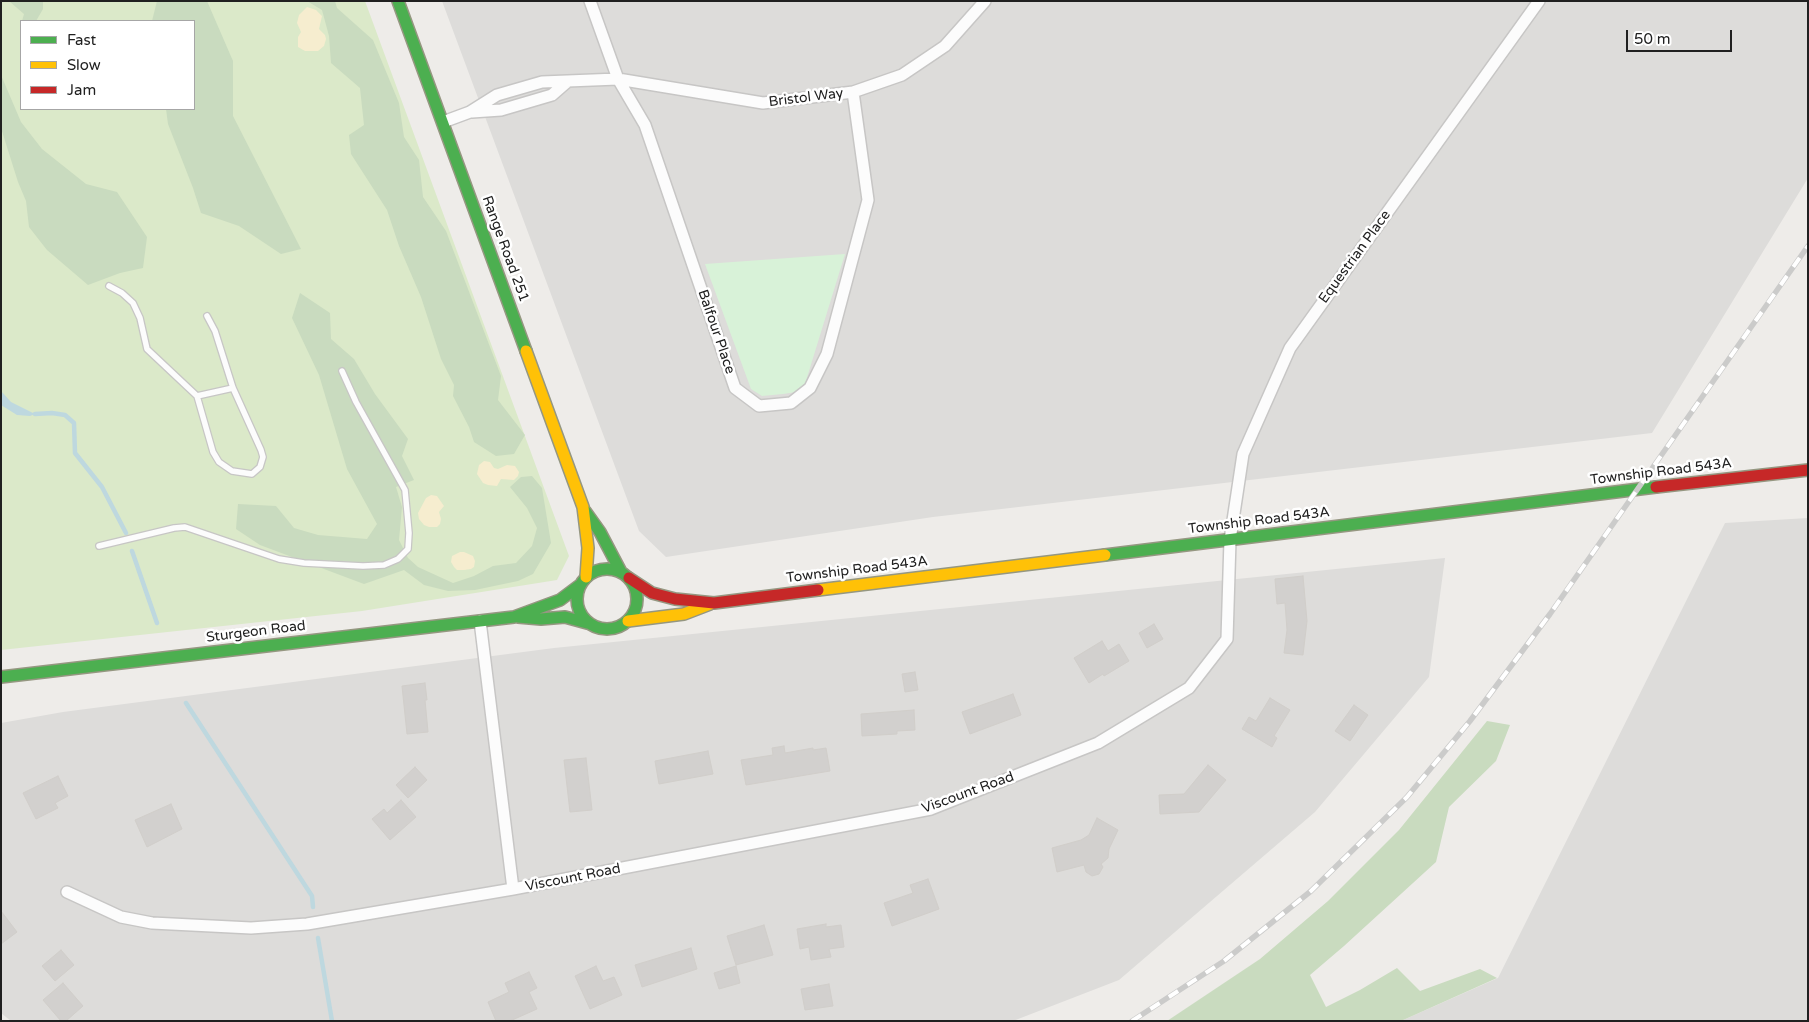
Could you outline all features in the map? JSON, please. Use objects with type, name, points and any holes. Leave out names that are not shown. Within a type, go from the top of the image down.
[{"type":"main road","name":"Range Road 251","points":[[398,1],[583,507],[588,548],[583,581]]},
{"type":"main road","name":"Township Road 543A","points":[[625,575],[652,594],[675,599],[714,603],[1638,489],[1808,470]]},
{"type":"main road","name":"Range Road 251","points":[[583,507],[625,575]]},
{"type":"main road","points":[[602,569],[612,569],[625,575],[634,585],[637,594],[637,604],[634,613],[628,621],[613,629],[595,628],[587,623],[580,615],[577,605],[577,594],[583,581],[594,572],[602,569]]},
{"type":"main road","name":"Sturgeon Road","points":[[1,677],[514,616],[560,600],[583,581]]},
{"type":"main road","name":"Township Road 543A","points":[[628,621],[684,614],[714,603]]},
{"type":"main road","name":"Sturgeon Road","points":[[514,616],[541,619],[565,617],[587,623]]},
{"type":"street","name":"Balfour Place","points":[[590,1],[618,79],[645,125],[735,388],[759,406],[791,403],[810,388],[828,354],[868,200],[853,92]]},
{"type":"street","name":"Bristol Way","points":[[443,122],[470,112],[504,92],[542,82],[618,79],[764,103],[853,92],[902,75],[944,46],[985,1]]},
{"type":"street","name":"Equestrian Place","points":[[1230,540],[1243,454],[1290,348],[1539,1]]},
{"type":"street","name":"Bristol Way","points":[[470,112],[501,110],[552,95],[568,82]]},
{"type":"street","name":"Viscount Road","points":[[67,892],[121,917],[152,923],[251,928],[306,924],[513,889],[931,809],[1098,744],[1189,688],[1227,639],[1230,540]]},
{"type":"street","name":"Viscount Road","points":[[480,621],[513,889]]},
{"type":"lane","points":[[109,286],[122,293],[133,303],[140,318],[147,349],[197,396],[212,452],[219,462],[232,470],[252,474],[260,467],[263,457],[233,388],[215,331],[207,316]]},
{"type":"lane","points":[[99,546],[174,528],[185,528],[279,559],[304,563],[363,566],[384,565],[398,559],[408,550],[409,533],[405,490],[360,409],[342,371]]},
{"type":"lane","points":[[197,396],[233,388]]},
{"type":"shaded area","points":[[442,1],[1808,1],[1808,178],[1652,433],[933,517],[666,557],[639,531]]},
{"type":"shaded area","points":[[1808,518],[1808,1021],[1401,1021],[1498,978],[1725,523]]},
{"type":"shaded area","points":[[1445,558],[1429,677],[1315,812],[1119,980],[1013,1021],[11,1021],[1,1013],[1,723],[63,712],[554,648]]},
{"type":"green space","points":[[1,1],[365,1],[569,556],[557,580],[362,611],[1,650]]},
{"type":"green space","points":[[9,1],[43,1],[43,9],[37,20],[22,20],[24,14]]},
{"type":"green space","points":[[157,1],[207,1],[233,61],[233,116],[301,249],[281,254],[239,226],[201,213],[168,124],[166,110],[195,110],[195,20],[152,20]]},
{"type":"green space","points":[[307,1],[335,1],[337,8],[373,40],[399,103],[404,137],[419,160],[423,197],[446,231],[501,376],[498,400],[525,435],[514,454],[496,456],[474,442],[469,427],[453,396],[454,385],[441,359],[421,297],[399,246],[387,210],[351,154],[349,135],[364,125],[360,88],[331,63],[329,36],[322,10]]},
{"type":"green space","points":[[1,75],[21,122],[42,149],[86,184],[117,192],[147,237],[143,268],[120,273],[88,285],[47,250],[29,227],[26,201],[1,128]]},
{"type":"green space","points":[[845,254],[805,384],[796,392],[762,396],[751,389],[705,264]]},
{"type":"green space","points":[[300,293],[330,313],[331,339],[354,359],[375,394],[408,439],[402,456],[414,480],[396,487],[402,507],[399,540],[408,558],[418,567],[453,583],[474,576],[493,566],[516,563],[532,546],[537,528],[527,508],[510,487],[521,477],[532,476],[542,488],[551,543],[533,574],[518,581],[475,590],[448,591],[424,585],[404,570],[364,584],[260,545],[236,529],[238,504],[276,506],[294,528],[318,535],[367,539],[377,524],[347,469],[319,375],[292,318]]},
{"type":"green space","points":[[1487,721],[1510,725],[1496,761],[1449,807],[1436,862],[1310,975],[1326,1007],[1397,968],[1420,991],[1480,969],[1497,978],[1401,1021],[1167,1021],[1260,959],[1328,901],[1399,830]]},
{"type":"sand","points":[[307,7],[316,10],[322,16],[319,29],[326,39],[324,46],[318,51],[305,51],[298,47],[298,37],[301,32],[297,23],[299,15]]},
{"type":"sand","points":[[484,461],[490,462],[494,468],[498,469],[507,465],[515,466],[519,472],[518,476],[514,480],[501,479],[497,486],[483,483],[477,474],[479,465]]},
{"type":"sand","points":[[431,495],[437,496],[444,506],[439,512],[441,519],[437,527],[424,525],[419,519],[418,513],[426,498]]},
{"type":"sand","points":[[460,552],[473,556],[475,561],[474,567],[457,570],[454,567],[451,562],[452,556]]},
{"type":"water","points":[[1,391],[11,402],[35,414],[30,416],[17,415],[1,405]]},
{"type":"building","points":[[1303,576],[1307,621],[1303,655],[1284,653],[1287,630],[1285,603],[1277,604],[1275,579]]},
{"type":"building","points":[[1154,624],[1163,639],[1147,648],[1139,633]]},
{"type":"building","points":[[1102,641],[1108,651],[1119,644],[1129,661],[1089,683],[1074,658]]},
{"type":"building","points":[[915,672],[918,690],[905,692],[902,674]]},
{"type":"building","points":[[425,683],[428,732],[407,734],[402,686]]},
{"type":"building","points":[[1013,694],[1021,715],[970,734],[962,712]]},
{"type":"building","points":[[1270,698],[1290,710],[1274,736],[1277,738],[1272,747],[1242,729],[1249,717],[1256,721]]},
{"type":"building","points":[[1354,705],[1368,715],[1350,741],[1335,731]]},
{"type":"building","points":[[914,710],[915,730],[897,731],[897,734],[862,736],[861,714]]},
{"type":"building","points":[[784,746],[785,753],[813,748],[813,750],[826,748],[830,771],[746,785],[741,760],[773,755],[772,748]]},
{"type":"building","points":[[708,751],[713,774],[659,784],[655,761]]},
{"type":"building","points":[[586,758],[592,810],[570,812],[564,760]]},
{"type":"building","points":[[1208,765],[1226,780],[1199,812],[1160,814],[1159,795],[1184,794]]},
{"type":"building","points":[[415,767],[427,780],[408,798],[396,785]]},
{"type":"building","points":[[58,776],[68,796],[55,803],[58,808],[36,819],[23,793]]},
{"type":"building","points":[[401,800],[416,817],[390,840],[372,819],[384,809],[387,813]]},
{"type":"building","points":[[171,804],[182,829],[147,847],[135,820]]},
{"type":"building","points":[[1097,818],[1118,830],[1109,849],[1108,858],[1101,864],[1103,867],[1099,874],[1092,876],[1086,872],[1084,865],[1057,872],[1052,848],[1081,840],[1089,835]]},
{"type":"building","points":[[928,879],[939,909],[892,926],[884,903],[913,893],[910,885]]},
{"type":"building","points":[[1,911],[17,932],[1,944]]},
{"type":"building","points":[[826,924],[826,927],[841,925],[844,947],[829,949],[831,957],[811,960],[809,947],[800,949],[797,929]]},
{"type":"building","points":[[764,925],[773,955],[736,965],[727,936]]},
{"type":"building","points":[[691,948],[697,969],[642,987],[635,965]]},
{"type":"building","points":[[61,950],[74,965],[55,981],[42,966]]},
{"type":"building","points":[[596,966],[603,981],[614,977],[622,995],[590,1009],[575,976]]},
{"type":"building","points":[[736,966],[740,983],[719,989],[714,973]]},
{"type":"building","points":[[529,972],[537,988],[529,992],[537,1009],[510,1021],[496,1021],[488,1002],[509,992],[505,983]]},
{"type":"building","points":[[63,983],[83,1006],[66,1021],[61,1021],[43,1000]]},
{"type":"building","points":[[829,984],[833,1006],[805,1010],[801,989]]},
{"type":"waterway","points":[[35,414],[52,413],[65,415],[74,423],[75,453],[102,487],[126,533]]},
{"type":"waterway","points":[[132,551],[157,623]]},
{"type":"waterway","points":[[186,703],[312,896],[313,907]]},
{"type":"waterway","points":[[318,938],[332,1021]]},
{"type":"railway","points":[[1132,1021],[1224,961],[1311,891],[1407,797],[1470,721],[1550,614],[1808,246]]},
{"type":"traffic: fast","points":[[398,1],[526,351]]},
{"type":"traffic: fast","points":[[1105,555],[1656,487]]},
{"type":"traffic: fast","points":[[585,511],[600,532],[621,572]]},
{"type":"traffic: fast","points":[[601,569],[613,569],[624,574],[632,582],[637,593],[637,599],[635,611],[624,624],[613,629],[601,629],[590,624],[582,616],[577,605],[577,593],[582,582],[590,574],[601,569]]},
{"type":"traffic: fast","points":[[1,677],[514,617],[560,600],[580,585]]},
{"type":"traffic: fast","points":[[518,617],[541,619],[565,617],[587,623]]},
{"type":"traffic: slow","points":[[526,351],[583,507],[588,548],[586,577]]},
{"type":"traffic: slow","points":[[818,590],[1105,555]]},
{"type":"traffic: slow","points":[[628,621],[684,614],[710,604]]},
{"type":"traffic: jam","points":[[1656,487],[1808,470]]},
{"type":"traffic: jam","points":[[629,578],[652,593],[675,599],[714,603],[818,590]]}]
